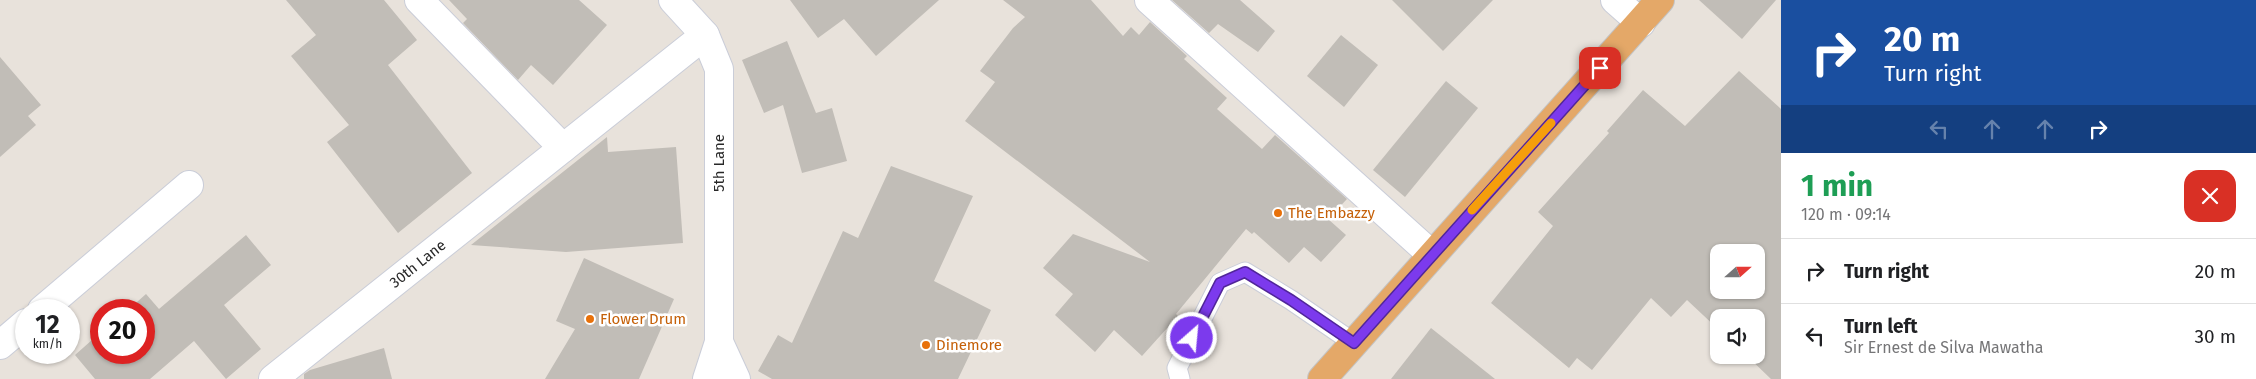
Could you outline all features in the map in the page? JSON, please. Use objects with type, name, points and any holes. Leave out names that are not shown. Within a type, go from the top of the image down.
[{"type":"highway","points":[[1322,379],[1660,0]]},
{"type":"street","points":[[419,0],[563,148]]},
{"type":"street","name":"5th Lane","points":[[673,0],[705,35],[719,69],[719,342],[708,379]]},
{"type":"street","points":[[1149,0],[1432,255]]},
{"type":"street","points":[[1615,0],[1641,23]]},
{"type":"street","name":"30th Lane","points":[[273,379],[705,35]]},
{"type":"street","points":[[55,299],[189,185]]},
{"type":"street","points":[[0,345],[15,332]]},
{"type":"street","name":"5th Lane","points":[[719,342],[736,379]]},
{"type":"lane","points":[[1180,379],[1177,368],[1220,283],[1245,272],[1291,300],[1354,343]]},
{"type":"building","points":[[286,0],[384,0],[417,40],[388,65],[472,173],[398,233],[327,142],[349,125],[291,56],[316,35]]},
{"type":"building","points":[[449,0],[579,0],[607,25],[553,85],[531,65],[518,80],[463,23],[467,19]]},
{"type":"building","points":[[790,0],[939,0],[876,56],[844,19],[818,38]]},
{"type":"building","points":[[1003,0],[1091,0],[1123,36],[1131,27],[1139,35],[1150,22],[1187,56],[1184,59],[1227,98],[1217,109],[1262,149],[1275,135],[1347,199],[1328,219],[1346,235],[1321,262],[1304,247],[1289,263],[1254,232],[1252,234],[1246,229],[1176,314],[1178,316],[1142,356],[1114,330],[1095,352],[1055,315],[1073,294],[1043,268],[1073,234],[1150,262],[965,121],[995,82],[980,71],[1013,28],[1025,17]]},
{"type":"building","points":[[1172,0],[1240,0],[1275,31],[1258,52],[1218,24],[1209,33]]},
{"type":"building","points":[[1392,0],[1493,0],[1443,51]]},
{"type":"building","points":[[1699,0],[1776,0],[1742,39]]},
{"type":"building","points":[[1341,35],[1378,65],[1344,107],[1307,76]]},
{"type":"building","points":[[787,41],[816,113],[832,108],[847,161],[802,173],[783,105],[764,113],[742,60]]},
{"type":"building","points":[[0,57],[41,105],[28,116],[36,125],[0,157]]},
{"type":"building","points":[[1739,71],[1781,109],[1781,379],[1771,379],[1755,364],[1765,364],[1765,309],[1710,309],[1710,322],[1687,300],[1671,317],[1651,298],[1592,370],[1577,358],[1569,368],[1491,303],[1553,226],[1538,212],[1609,133],[1607,131],[1643,90],[1685,126]]},
{"type":"building","points":[[1446,81],[1478,108],[1405,197],[1373,170]]},
{"type":"building","points":[[607,137],[608,152],[676,147],[683,243],[566,252],[471,245]]},
{"type":"building","points":[[891,166],[973,196],[934,281],[991,310],[958,379],[772,379],[758,371],[778,335],[792,343],[843,231],[858,238]]},
{"type":"building","points":[[246,235],[271,265],[224,305],[261,349],[226,379],[194,341],[150,379],[95,379],[80,361],[80,351],[90,342],[90,364],[155,364],[155,304],[159,309]]},
{"type":"building","points":[[584,258],[674,299],[639,379],[545,379],[575,329],[556,321]]},
{"type":"building","points":[[146,294],[150,299],[140,299]]},
{"type":"building","points":[[1431,328],[1495,379],[1391,379]]},
{"type":"building","points":[[384,348],[392,379],[304,379],[304,374],[310,370]]},
{"type":"slow traffic","points":[[1472,210],[1551,123]]},
{"type":"place","name":"The Embazzy","points":[[1278,213]]},
{"type":"place","name":"Flower Drum","points":[[590,319]]},
{"type":"place","name":"Dinemore","points":[[926,345]]},
{"type":"route","points":[[1192,338],[1220,283],[1245,272],[1291,300],[1354,343],[1600,68]]}]
